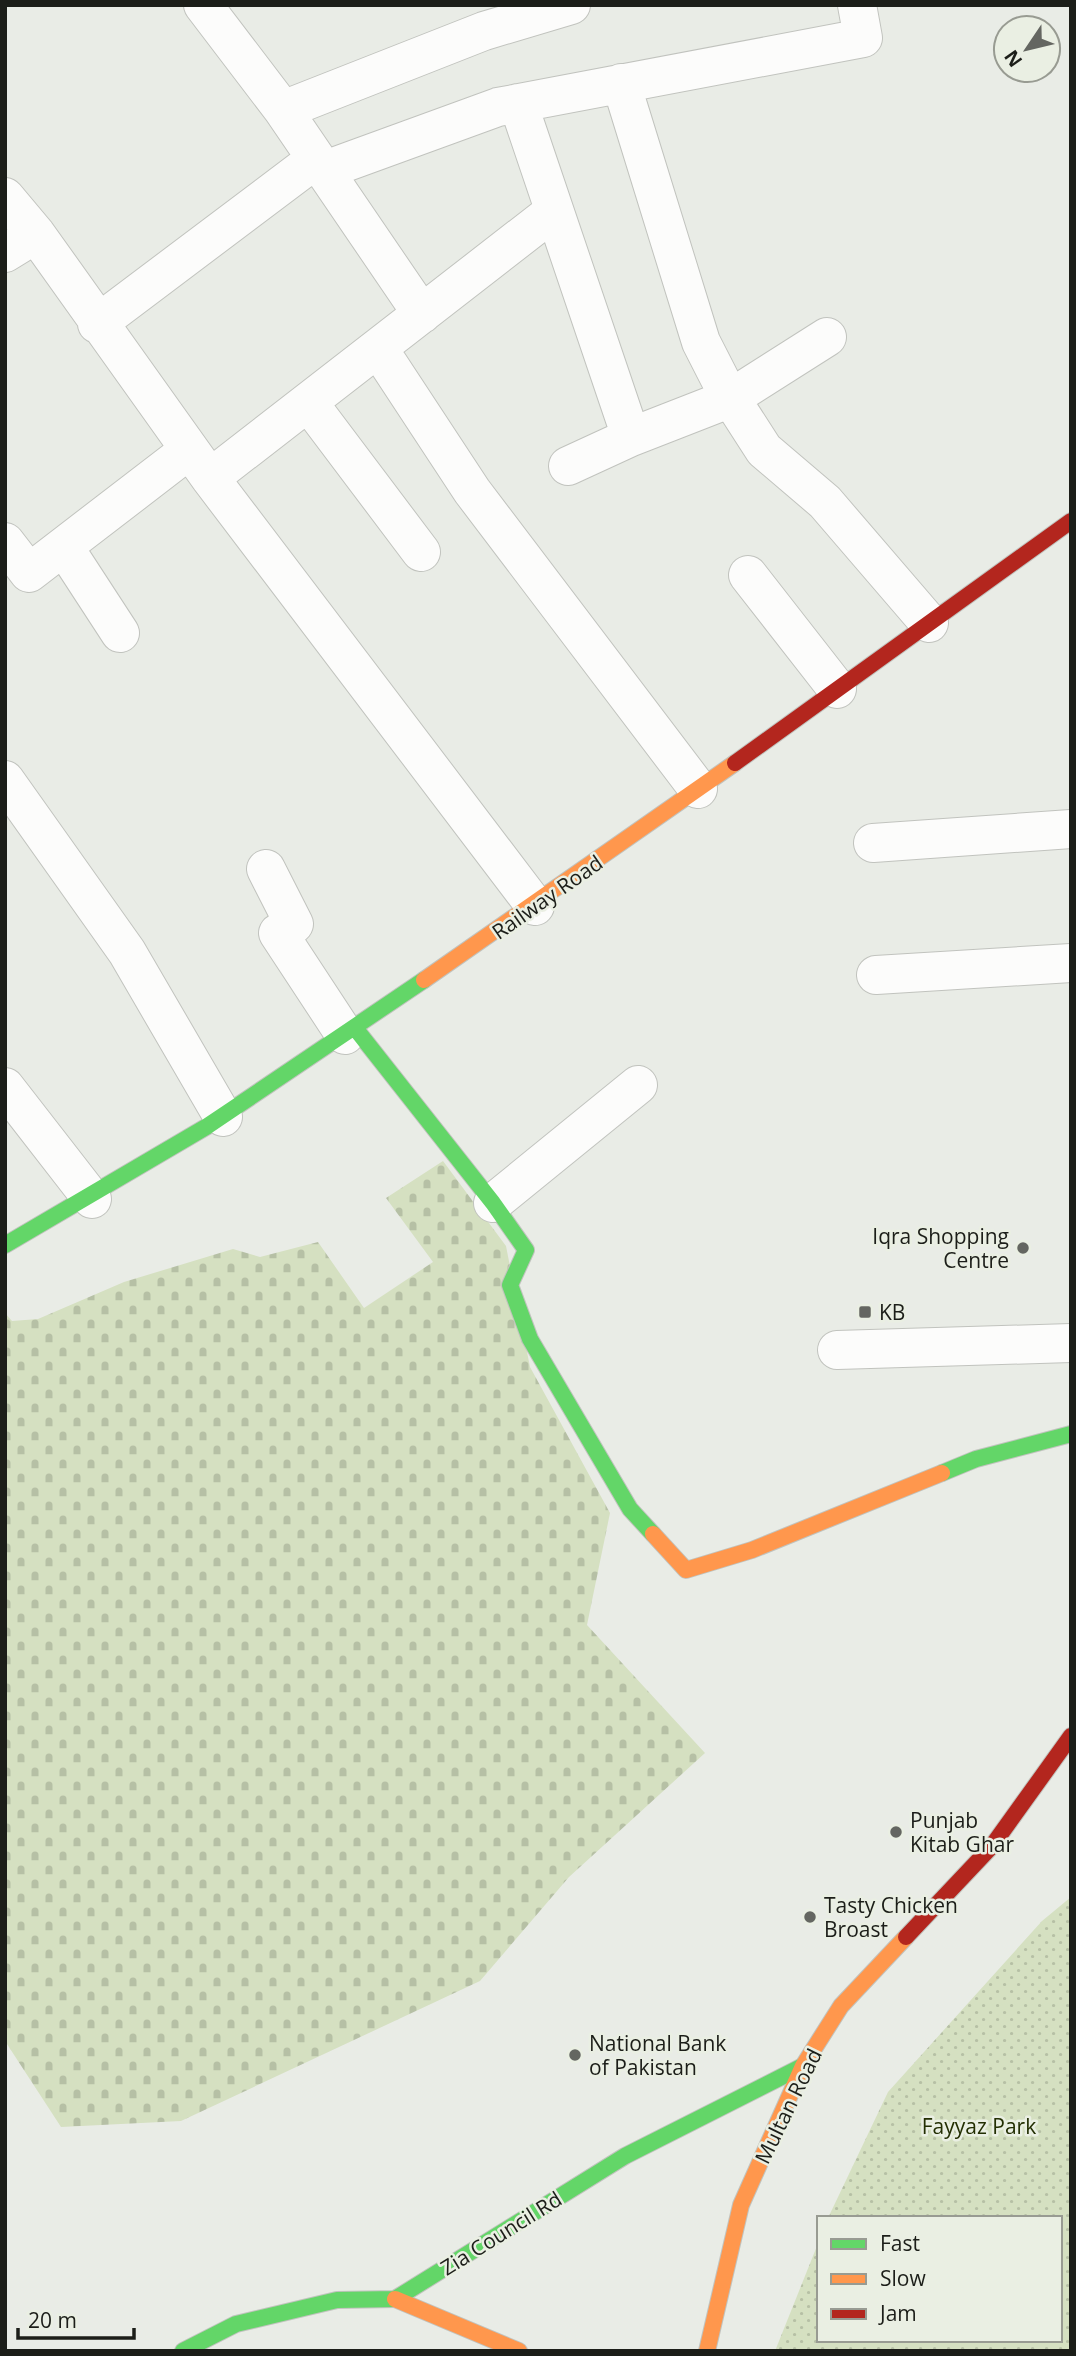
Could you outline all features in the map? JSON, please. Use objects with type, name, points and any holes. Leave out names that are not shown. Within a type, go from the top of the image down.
[{"type":"main road","name":"Railway Road","points":[[5,1245],[92,1199],[223,1117],[535,906],[1071,521]]},
{"type":"main road","points":[[350,1031],[493,1203],[526,1250],[510,1285],[530,1339],[630,1509],[686,1570],[752,1550],[976,1459],[1071,1434]]},
{"type":"main road","name":"Multan Road","points":[[707,2351],[741,2205],[803,2066],[841,2006],[992,1846],[1071,1736]]},
{"type":"main road","name":"Zia Council Rd","points":[[395,2300],[625,2156],[803,2066]]},
{"type":"main road","points":[[183,2351],[236,2324],[337,2300],[395,2300],[519,2351]]},
{"type":"street","points":[[203,5],[283,110],[422,314]]},
{"type":"street","points":[[283,110],[484,31],[571,5]]},
{"type":"street","points":[[97,324],[320,165],[498,107],[863,38],[857,5]]},
{"type":"street","points":[[621,83],[701,342],[732,398],[764,450],[825,502],[929,623]]},
{"type":"street","points":[[518,103],[631,437]]},
{"type":"street","points":[[5,197],[20,244],[97,324],[535,906]]},
{"type":"street","points":[[5,542],[29,573],[64,547],[308,402],[554,211]]},
{"type":"street","points":[[568,466],[631,437],[732,398],[827,337]]},
{"type":"street","points":[[378,348],[472,491],[698,789]]},
{"type":"street","points":[[308,402],[421,552]]},
{"type":"street","points":[[64,547],[120,633]]},
{"type":"street","points":[[748,575],[836,689]]},
{"type":"street","points":[[5,780],[127,952],[223,1117]]},
{"type":"street","points":[[873,843],[1071,830]]},
{"type":"street","points":[[266,869],[294,924],[278,933],[350,1031]]},
{"type":"street","points":[[876,975],[1071,963]]},
{"type":"street","points":[[493,1203],[638,1084]]},
{"type":"street","points":[[5,1087],[92,1199]]},
{"type":"street","points":[[837,1350],[1071,1343]]},
{"type":"green space","points":[[443,1161],[506,1246],[530,1367],[610,1513],[587,1625],[705,1753],[569,1877],[480,1981],[181,2121],[61,2127],[5,2041],[5,1313],[12,1321],[38,1319],[124,1282],[233,1249],[260,1257],[318,1242],[364,1308],[433,1262],[386,1198]]},
{"type":"green space","name":"Fayyaz Park","points":[[1071,1897],[1071,2351],[775,2351],[817,2246],[817,2342],[1062,2342],[1062,2216],[829,2216],[888,2092],[1042,1921]]},
{"type":"traffic: fast","points":[[5,1245],[206,1127],[424,980]]},
{"type":"traffic: fast","points":[[355,1028],[493,1203],[526,1250],[510,1285],[530,1339],[630,1509],[653,1534]]},
{"type":"traffic: fast","points":[[942,1473],[976,1459],[1071,1434]]},
{"type":"traffic: fast","points":[[183,2351],[236,2324],[337,2300],[395,2299],[625,2156],[803,2066]]},
{"type":"traffic: slow","points":[[424,980],[735,763]]},
{"type":"traffic: slow","points":[[653,1534],[686,1570],[752,1550],[942,1473]]},
{"type":"traffic: slow","points":[[707,2351],[741,2205],[803,2066],[841,2006],[906,1937]]},
{"type":"traffic: slow","points":[[395,2299],[519,2351]]},
{"type":"traffic: jam","points":[[735,763],[1071,521]]},
{"type":"traffic: jam","points":[[906,1937],[992,1846],[1071,1736]]},
{"type":"place","name":"Iqra Shopping Centre","points":[[1023,1248]]},
{"type":"place","name":"KB","points":[[865,1312]]},
{"type":"place","name":"Punjab Kitab Ghar","points":[[896,1832]]},
{"type":"place","name":"Tasty Chicken Broast","points":[[810,1917]]},
{"type":"place","name":"National Bank of Pakistan","points":[[575,2055]]}]
